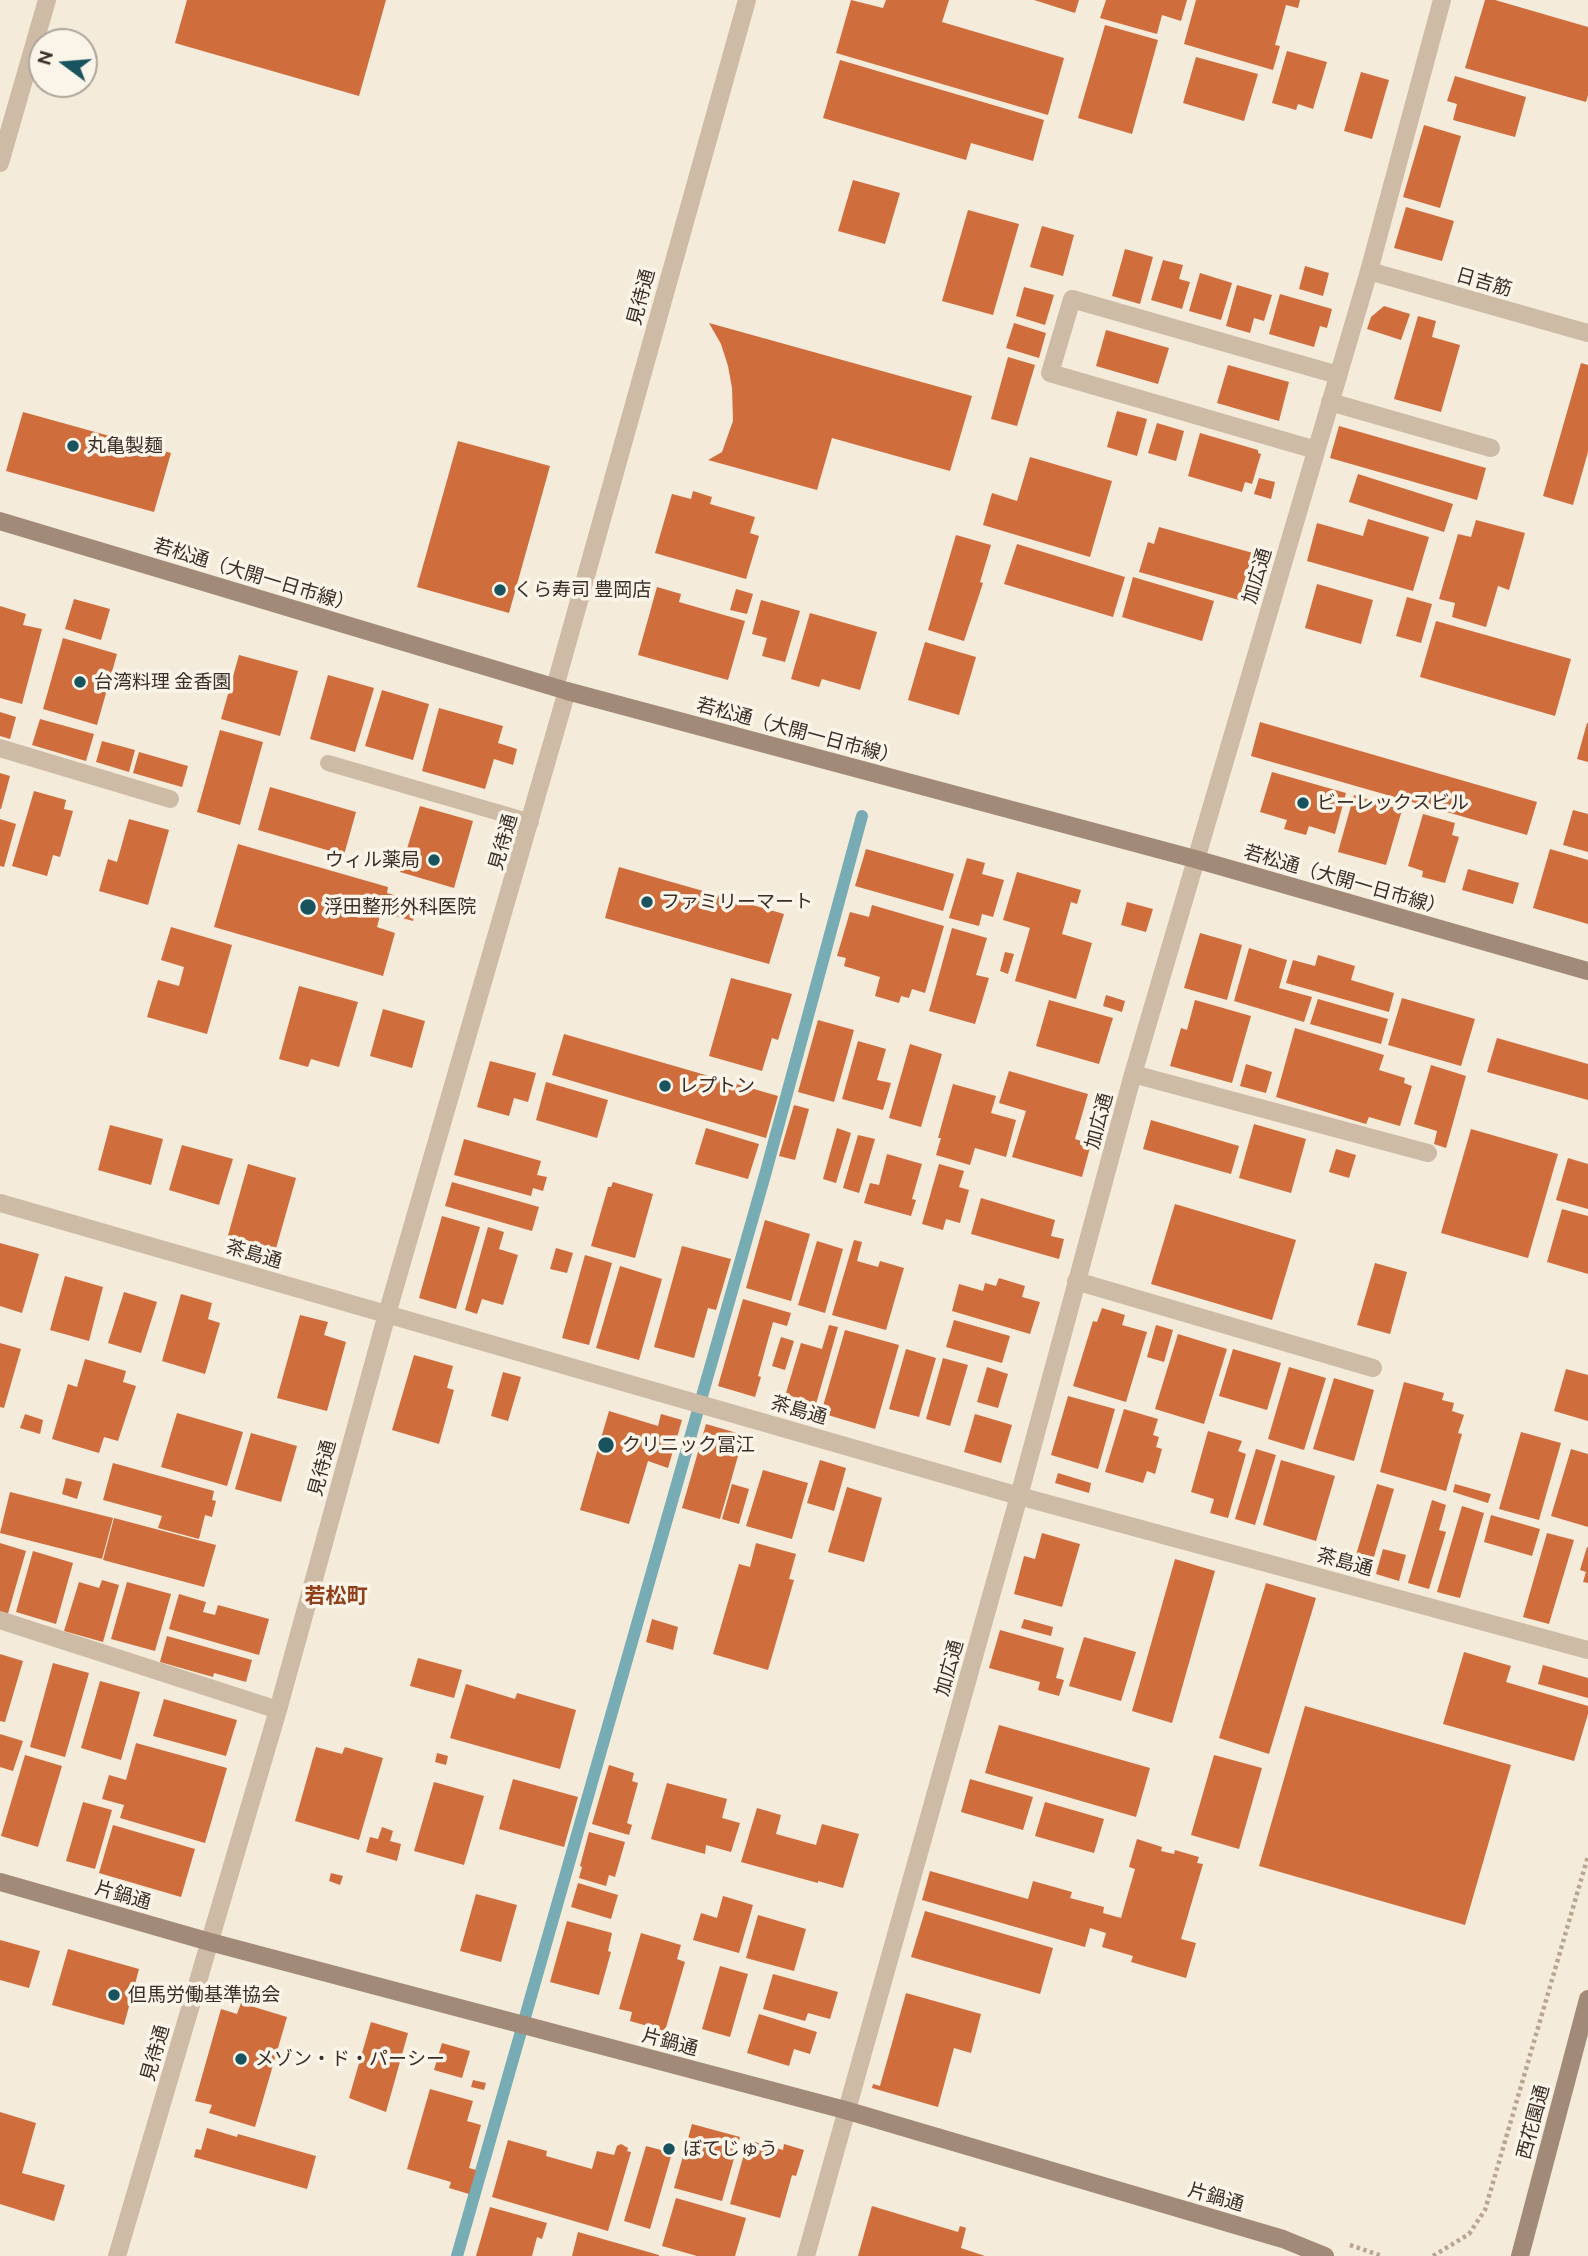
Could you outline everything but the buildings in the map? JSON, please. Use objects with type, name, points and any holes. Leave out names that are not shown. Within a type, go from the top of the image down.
[{"type":"street","points":[[0,163],[47,0]]},
{"type":"street","name":"見待通","points":[[117,2256],[278,1710],[387,1314],[531,822],[561,689],[747,0]]},
{"type":"street","name":"加広通","points":[[806,2256],[1019,1496],[1133,1074],[1369,271],[1442,0]]},
{"type":"street","name":"日吉筋","points":[[1369,271],[1588,333]]},
{"type":"street","points":[[1316,450],[1050,373],[1072,299],[1338,375]]},
{"type":"street","points":[[1330,402],[1491,448]]},
{"type":"street","name":"若松通（大開一日市線）","points":[[0,521],[561,689],[1195,859],[1588,971]]},
{"type":"street","points":[[0,748],[170,799]]},
{"type":"street","points":[[1133,1074],[1428,1153]]},
{"type":"street","name":"茶島通","points":[[0,1203],[1019,1496],[1588,1650]]},
{"type":"street","points":[[1076,1281],[1373,1368]]},
{"type":"street","points":[[0,1620],[278,1710]]},
{"type":"street","name":"片鍋通","points":[[0,1882],[210,1942],[845,2110],[1269,2235],[1325,2256]]},
{"type":"street","name":"西花園通","points":[[1520,2256],[1588,1999]]},
{"type":"lane","points":[[328,763],[531,822]]},
{"type":"path","points":[[1433,2256],[1469,2234],[1485,2210],[1588,1856]]},
{"type":"waterway","points":[[457,2256],[765,1175],[862,816]]},
{"type":"place","name":"丸亀製麺","points":[[73,446]]},
{"type":"place","name":"くら寿司 豊岡店","points":[[500,590]]},
{"type":"place","name":"台湾料理 金香園","points":[[80,682]]},
{"type":"place","name":"ビーレックスビル","points":[[1303,803]]},
{"type":"place","name":"ウィル薬局","points":[[434,860]]},
{"type":"place","name":"ファミリーマート","points":[[647,902]]},
{"type":"place","name":"浮田整形外科医院","points":[[308,907]]},
{"type":"place","name":"レプトン","points":[[665,1086]]},
{"type":"place","name":"クリニック冨江","points":[[606,1445]]},
{"type":"place","name":"但馬労働基準協会","points":[[114,1995]]},
{"type":"place","name":"メゾン・ド・パーシー","points":[[241,2059]]},
{"type":"place","name":"ぼてじゅう","points":[[669,2149]]},
{"type":"district","name":"若松町","points":[[336,1596]]}]
